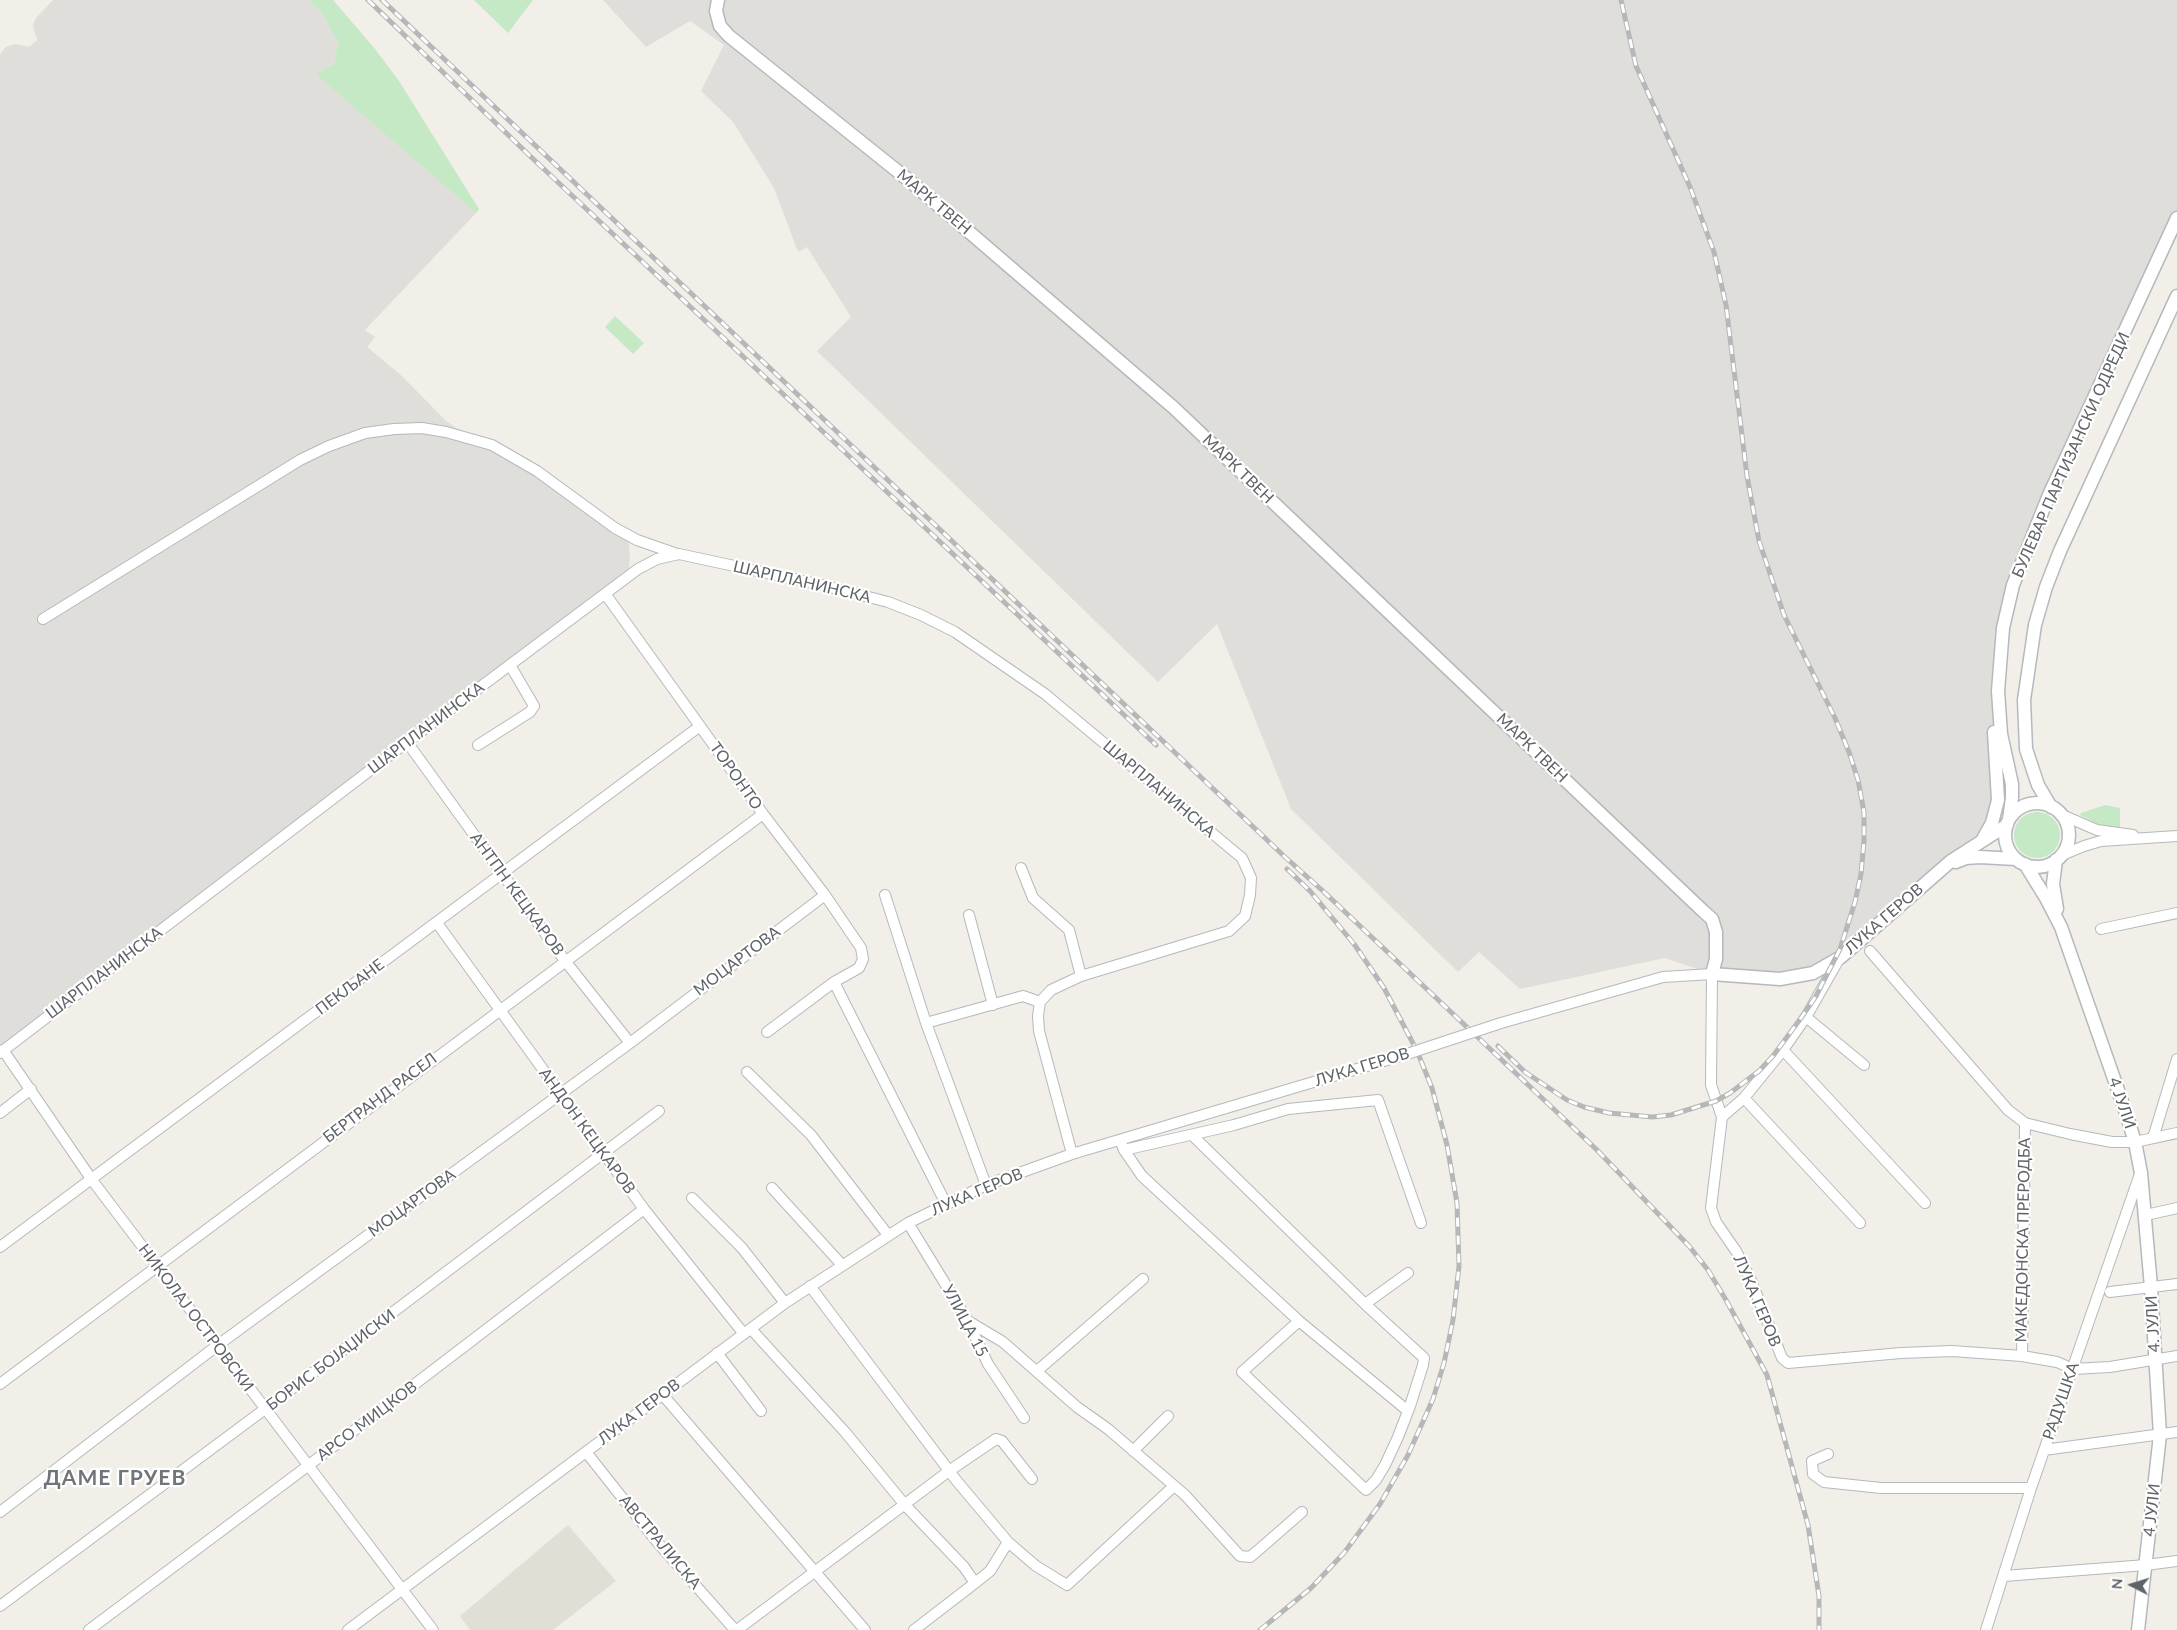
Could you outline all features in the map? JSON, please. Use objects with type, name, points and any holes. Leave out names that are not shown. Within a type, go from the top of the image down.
[{"type":"street","name":"МАРК ТВЕН","points":[[718,0],[716,12],[720,26],[729,36],[911,182],[1174,408],[1707,915],[1712,920],[1717,944],[1712,974]]},
{"type":"street","name":"БУЛЕВАР ПАРТИЗАНСКИ ОДРЕДИ","points":[[2008,822],[2012,784],[2003,747],[1998,713],[2003,628],[2013,585],[2049,495],[2177,218]]},
{"type":"street","name":"БУЛЕВАР ПАРТИЗАНСКИ ОДРЕДИ","points":[[2056,810],[2038,785],[2026,749],[2025,692],[2035,625],[2057,558],[2173,313],[2177,296]]},
{"type":"street","points":[[43,619],[300,460],[329,446],[365,433],[394,429],[422,428],[438,430],[492,445],[537,471],[615,528],[647,544],[680,554]]},
{"type":"street","name":"ШАРПЛАНИНСКА","points":[[2,1051],[407,742],[647,563],[662,557],[680,554],[856,593],[905,608],[944,626],[984,650],[1045,694],[1242,858],[1251,878],[1250,895],[1245,916],[1228,931],[1080,976],[1051,990],[1040,1002]]},
{"type":"street","name":"ТОРОНТО","points":[[606,595],[763,814],[825,895],[861,948],[864,959],[859,968],[834,982]]},
{"type":"street","points":[[478,745],[530,712],[534,706],[510,665]]},
{"type":"street","points":[[1983,839],[1992,823],[1998,800],[1994,747],[1995,723],[1998,713]]},
{"type":"street","name":"ПЕКЉАНЕ","points":[[0,1247],[700,726]]},
{"type":"street","name":"АНТПН КЕЦКАРОВ","points":[[407,742],[566,962],[630,1042]]},
{"type":"street","points":[[2144,837],[2097,830],[2040,804],[2028,805],[2017,810],[2008,822],[2006,843],[2020,862],[2041,866],[2084,846],[2101,841],[2177,836]]},
{"type":"street","points":[[2056,810],[2066,822],[2068,832],[2068,842],[2058,858]]},
{"type":"street","name":"БЕРТРАНД РАСЕЛ","points":[[0,1384],[763,814]]},
{"type":"street","name":"ЛУКА ГЕРОВ","points":[[348,1630],[785,1303],[888,1235],[946,1204],[986,1185],[1072,1154],[1122,1145],[1501,1023],[1663,977],[1712,974],[1780,980],[1813,973],[1841,957],[1938,871],[2008,822]]},
{"type":"street","name":"ЛУКА ГЕРОВ","points":[[1938,871],[1966,858],[2020,862]]},
{"type":"street","name":"4 ЈУЛИ","points":[[2058,858],[2054,889],[2061,926],[2135,1142],[2146,1215],[2151,1287]]},
{"type":"street","name":"4 ЈУЛИ","points":[[2020,862],[2049,903],[2061,926]]},
{"type":"street","points":[[1021,868],[1033,898],[1069,930],[1080,976]]},
{"type":"street","name":"МОЦАРТОВА","points":[[0,1512],[218,1345],[560,1094],[825,895]]},
{"type":"street","points":[[885,895],[926,1023],[986,1185]]},
{"type":"street","points":[[2101,929],[2177,913]]},
{"type":"street","points":[[968,915],[992,1005]]},
{"type":"street","name":"АНДОН КЕЦКАРОВ","points":[[437,923],[644,1209],[747,1332],[845,1432],[905,1505],[964,1567],[974,1583]]},
{"type":"street","points":[[1870,951],[2008,1110],[2025,1123],[2112,1142],[2135,1142],[2177,1133]]},
{"type":"street","points":[[1722,1117],[1744,1098],[1783,1050],[1806,1017],[1841,957]]},
{"type":"street","name":"ЛУКА ГЕРОВ","points":[[1712,974],[1711,1085],[1722,1117],[1711,1208],[1716,1222],[1736,1251],[1750,1278],[1782,1358],[1788,1363],[1944,1351],[2022,1356]]},
{"type":"street","points":[[767,1032],[834,982],[946,1204]]},
{"type":"street","points":[[926,1023],[1023,996],[1040,1002],[1038,1016],[1039,1031],[1072,1154]]},
{"type":"street","points":[[1806,1017],[1864,1065]]},
{"type":"street","points":[[1783,1050],[1925,1203]]},
{"type":"street","name":"НИКОЛАЈ ОСТРОВСКИ","points":[[2,1051],[31,1089],[92,1180],[432,1630]]},
{"type":"street","points":[[2153,1138],[2174,1079],[2177,1059]]},
{"type":"street","points":[[747,1072],[811,1135],[888,1235]]},
{"type":"street","points":[[0,1113],[31,1089]]},
{"type":"street","points":[[1744,1098],[1860,1223]]},
{"type":"street","points":[[1408,1411],[1299,1321],[1142,1176],[1122,1145],[1192,1135],[1288,1109],[1378,1100],[1421,1223]]},
{"type":"street","name":"БОРИС БОЈАЏИСКИ","points":[[0,1606],[265,1409],[659,1111]]},
{"type":"street","name":"МАКЕДОНСКА ПРЕРОДБА","points":[[2022,1356],[2025,1123]]},
{"type":"street","points":[[1192,1135],[1365,1304],[1424,1358],[1424,1365],[1408,1411],[1385,1465],[1376,1480],[1366,1490],[1242,1372],[1299,1321]]},
{"type":"street","name":"РАДУШКА","points":[[1986,1630],[2031,1488],[2141,1173]]},
{"type":"street","points":[[772,1188],[842,1265]]},
{"type":"street","points":[[692,1198],[742,1248],[785,1303]]},
{"type":"street","points":[[2146,1215],[2177,1208]]},
{"type":"street","name":"АРСО МИЦКОВ","points":[[88,1630],[309,1465],[644,1209]]},
{"type":"street","name":"УЛИЦА 15","points":[[908,1223],[968,1321],[988,1364],[1024,1418]]},
{"type":"street","points":[[1365,1304],[1408,1273]]},
{"type":"street","points":[[1037,1371],[1143,1279]]},
{"type":"street","points":[[2110,1292],[2177,1284]]},
{"type":"street","points":[[810,1286],[949,1471],[1008,1542],[1036,1566],[1067,1585],[1174,1486]]},
{"type":"street","name":"4. ЈУЛИ","points":[[2151,1287],[2154,1360]]},
{"type":"street","points":[[968,1321],[1003,1342],[1077,1407],[1108,1429],[1185,1495],[1240,1556],[1250,1557],[1302,1512]]},
{"type":"street","points":[[717,1353],[761,1411]]},
{"type":"street","points":[[2022,1356],[2057,1362],[2073,1369],[2110,1367],[2177,1356]]},
{"type":"street","name":"4 ЈУЛИ","points":[[2138,1630],[2160,1435],[2154,1360]]},
{"type":"street","points":[[662,1394],[865,1630]]},
{"type":"street","points":[[1132,1451],[1168,1416]]},
{"type":"street","points":[[2044,1450],[2177,1432]]},
{"type":"street","points":[[736,1630],[949,1471],[996,1439],[1002,1441],[1032,1479]]},
{"type":"street","name":"АВСТРАЛИСКА","points":[[586,1452],[658,1543],[736,1630]]},
{"type":"street","points":[[1828,1454],[1812,1461],[1813,1474],[1824,1482],[1880,1488],[2031,1488]]},
{"type":"street","points":[[914,1630],[990,1571],[1008,1542]]},
{"type":"street","points":[[2004,1576],[2146,1566],[2177,1561]]},
{"type":"shaded area","points":[[53,0],[309,0],[322,13],[338,43],[334,64],[317,74],[476,213],[365,330],[375,337],[367,347],[402,376],[446,421],[472,438],[492,445],[625,534],[629,543],[630,558],[628,576],[0,1053],[0,54],[6,47],[15,44],[29,47],[37,40],[33,26],[36,18]]},
{"type":"shaded area","points":[[603,0],[2177,0],[2177,218],[2007,607],[1998,786],[1983,839],[1813,973],[1712,974],[1665,958],[1520,989],[1479,952],[1458,972],[1291,809],[1217,624],[1158,682],[817,351],[851,317],[807,247],[798,252],[774,188],[733,122],[701,91],[724,45],[690,21],[646,47]]},
{"type":"shaded area","points":[[568,1525],[616,1581],[553,1630],[470,1630],[460,1616]]},
{"type":"green space","points":[[309,0],[333,0],[375,49],[399,81],[479,209],[476,213],[316,74],[334,64],[338,43],[322,13]]},
{"type":"green space","points":[[474,0],[533,0],[508,33]]},
{"type":"green space","points":[[615,316],[644,343],[633,354],[605,327]]},
{"type":"green space","points":[[2105,805],[2120,808],[2120,828],[2104,827],[2080,815]]},
{"type":"green space","points":[[2037,812],[2050,816],[2056,822],[2060,835],[2056,848],[2050,854],[2037,858],[2024,854],[2018,848],[2014,835],[2018,822],[2024,816]]},
{"type":"railway","points":[[368,0],[529,155],[1156,745]]},
{"type":"railway","points":[[382,0],[1285,857],[1597,1150],[1689,1246],[1708,1270],[1767,1375],[1808,1525],[1819,1596],[1819,1630]]},
{"type":"railway","points":[[1498,1046],[1525,1072],[1567,1100],[1584,1107],[1609,1113],[1652,1117],[1671,1115],[1716,1101],[1759,1071],[1773,1056],[1816,996],[1840,949],[1855,902],[1861,874],[1864,812],[1858,780],[1835,718],[1784,615],[1759,541],[1747,476],[1726,305],[1714,252],[1690,187],[1636,66],[1621,0]]},
{"type":"railway","points":[[1260,1630],[1311,1588],[1344,1553],[1380,1504],[1408,1455],[1433,1399],[1444,1363],[1453,1320],[1459,1266],[1457,1203],[1447,1145],[1432,1088],[1417,1051],[1384,988],[1354,944],[1310,891],[1287,869]]},
{"type":"district","name":"ДАМЕ ГРУЕВ","points":[[115,1478]]}]
